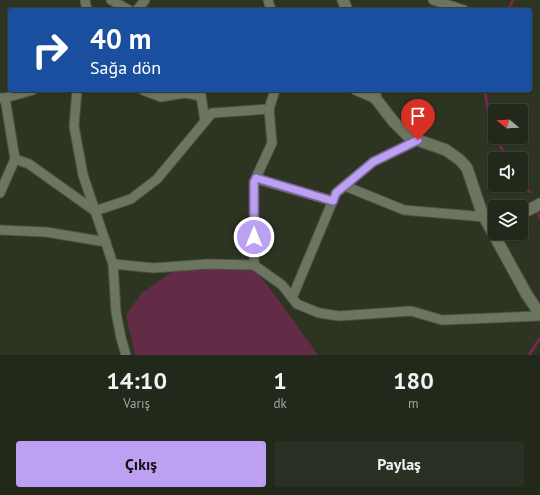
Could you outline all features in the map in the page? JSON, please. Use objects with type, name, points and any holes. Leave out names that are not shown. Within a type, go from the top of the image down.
[{"type":"street","points":[[111,0],[125,8]]},
{"type":"street","points":[[139,8],[145,0]]},
{"type":"street","points":[[433,0],[458,8]]},
{"type":"street","points":[[0,193],[15,159],[2,98],[25,92]]},
{"type":"street","points":[[76,92],[74,126],[83,175],[113,264],[116,312],[126,355]]},
{"type":"street","points":[[147,92],[161,97],[185,93],[200,93],[205,121]]},
{"type":"street","points":[[254,265],[254,182],[272,143],[269,110],[274,92]]},
{"type":"street","points":[[365,92],[375,94],[393,121],[409,137],[446,150],[460,160],[467,168],[488,222]]},
{"type":"street","points":[[95,211],[131,199],[157,179],[212,114],[269,110]]},
{"type":"street","points":[[292,298],[336,193],[373,162],[418,140]]},
{"type":"street","points":[[15,159],[29,164],[95,211]]},
{"type":"street","points":[[256,178],[333,201]]},
{"type":"street","points":[[345,186],[404,210],[485,217]]},
{"type":"street","points":[[528,210],[540,204]]},
{"type":"street","points":[[0,230],[46,232],[106,242]]},
{"type":"street","points":[[498,240],[527,295],[540,315]]},
{"type":"street","points":[[113,264],[154,268],[208,264],[254,265],[282,285],[297,304],[319,313],[339,316],[411,311],[442,320],[540,315]]},
{"type":"shaded area","points":[[218,265],[253,268],[272,291],[318,355],[135,355],[126,315],[142,293],[172,272]]},
{"type":"waterway","points":[[509,8],[513,0]]},
{"type":"waterway","points":[[485,92],[488,112]]},
{"type":"waterway","points":[[500,144],[503,152]]},
{"type":"waterway","points":[[538,213],[540,218]]},
{"type":"waterway","points":[[529,355],[540,338]]},
{"type":"route","points":[[254,237],[254,182],[256,178],[333,201],[336,193],[373,162],[418,140]]}]
